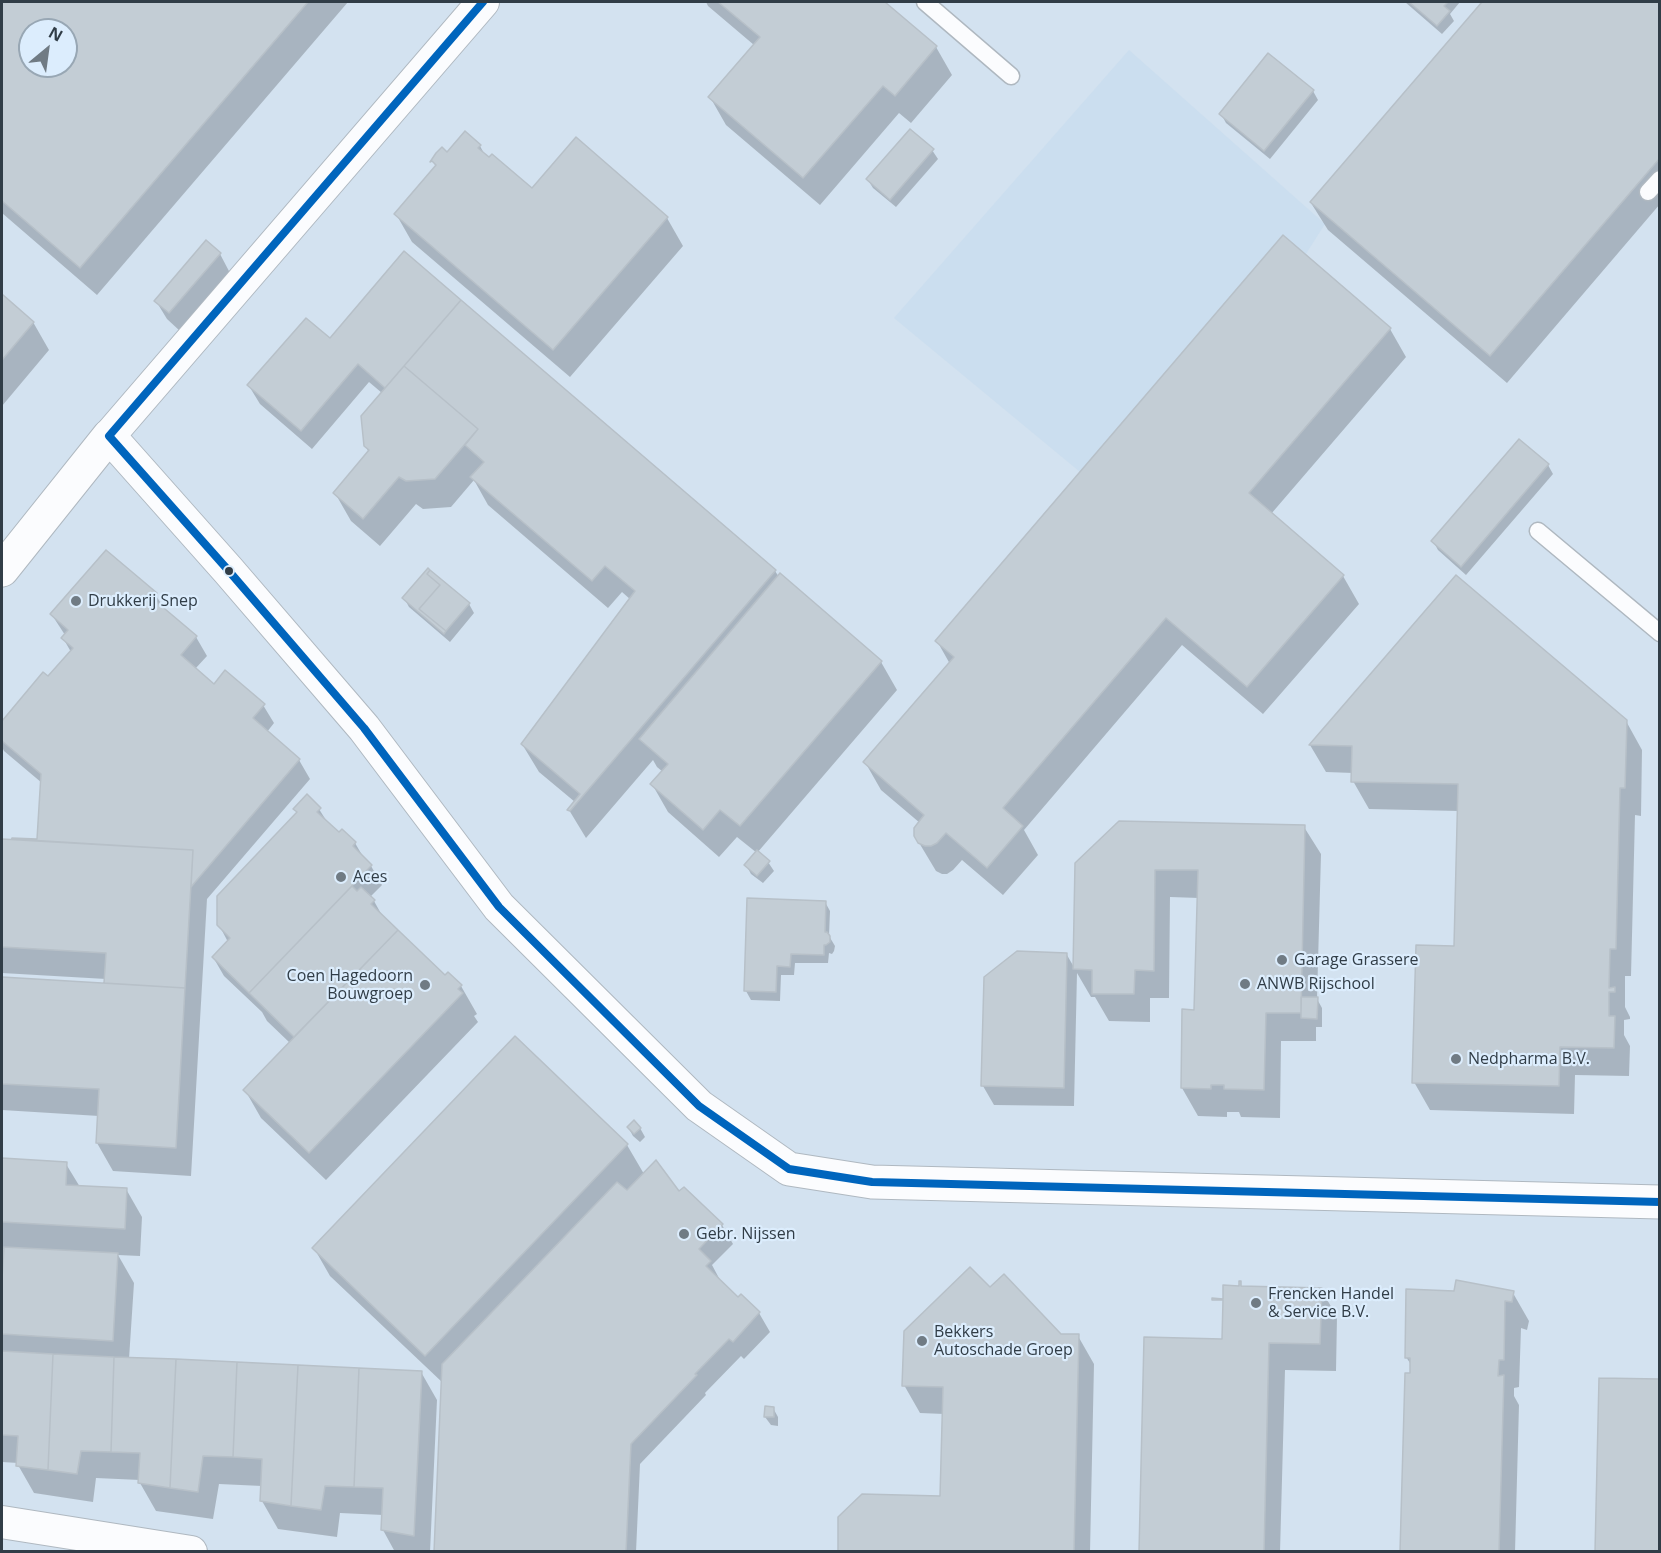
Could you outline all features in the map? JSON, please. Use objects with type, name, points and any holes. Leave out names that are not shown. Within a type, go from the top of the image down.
[{"type":"street","points":[[2,568],[109,436],[483,2]]},
{"type":"street","points":[[109,436],[364,728],[499,907],[699,1106],[789,1169],[872,1182],[1659,1202]]},
{"type":"street","points":[[2,1522],[190,1551]]},
{"type":"lane","points":[[925,2],[1011,76]]},
{"type":"lane","points":[[1648,192],[1659,179]]},
{"type":"lane","points":[[1538,531],[1659,633]]},
{"type":"shaded area","points":[[2,2],[1659,2],[1659,1551],[2,1552]]},
{"type":"shaded area","points":[[1129,50],[1325,224],[1295,271],[1097,486],[894,318]]},
{"type":"building","points":[[2,2],[308,2],[80,268],[2,201]]},
{"type":"building","points":[[718,2],[885,2],[937,46],[895,96],[883,86],[803,178],[708,97],[760,37]]},
{"type":"building","points":[[1409,2],[1448,2],[1444,6],[1450,11],[1437,26]]},
{"type":"building","points":[[1482,2],[1660,2],[1660,158],[1490,356],[1310,202]]},
{"type":"building","points":[[1268,53],[1314,90],[1264,151],[1219,114]]},
{"type":"building","points":[[910,129],[934,149],[890,200],[866,179]]},
{"type":"building","points":[[465,131],[481,145],[478,148],[489,157],[492,154],[532,188],[576,137],[668,217],[553,350],[394,214],[436,165],[430,162],[436,153],[442,147],[447,152]]},
{"type":"building","points":[[1283,235],[1391,328],[1249,493],[1344,575],[1247,687],[1166,618],[1003,808],[1023,826],[987,868],[946,833],[931,846],[918,843],[914,836],[914,828],[924,815],[863,762],[954,657],[935,641]]},
{"type":"building","points":[[206,240],[221,253],[169,313],[154,301]]},
{"type":"building","points":[[404,251],[461,300],[385,388],[358,364],[301,431],[247,385],[306,318],[330,338]]},
{"type":"building","points":[[2,294],[34,322],[2,360]]},
{"type":"building","points":[[461,300],[776,570],[570,811],[567,810],[580,794],[521,744],[635,591],[605,566],[592,581],[470,477],[484,462],[465,445],[478,429],[404,366]]},
{"type":"building","points":[[404,366],[478,429],[435,479],[406,481],[399,477],[363,519],[333,493],[369,450],[364,446],[361,416]]},
{"type":"building","points":[[1519,439],[1549,464],[1461,567],[1431,541]]},
{"type":"building","points":[[106,550],[157,593],[152,598],[197,636],[181,655],[214,684],[225,670],[265,704],[253,718],[300,759],[191,887],[193,850],[12,839],[37,839],[41,774],[2,741],[2,721],[43,672],[48,676],[73,648],[61,638],[68,630],[50,614]]},
{"type":"building","points":[[428,568],[430,570],[427,574],[440,585],[419,609],[446,631],[444,634],[402,598]]},
{"type":"building","points":[[430,570],[470,603],[446,631],[419,609],[440,585],[427,574]]},
{"type":"building","points":[[780,573],[882,661],[740,826],[720,810],[703,830],[650,784],[668,764],[639,739]]},
{"type":"building","points":[[1456,575],[1627,720],[1625,788],[1620,788],[1616,949],[1610,949],[1609,988],[1615,987],[1615,992],[1609,992],[1609,1016],[1615,1016],[1614,1048],[1560,1047],[1559,1086],[1412,1083],[1416,945],[1454,946],[1458,784],[1351,782],[1352,746],[1309,745]]},
{"type":"building","points":[[307,794],[321,808],[317,812],[339,832],[342,829],[356,842],[353,846],[372,865],[249,993],[212,957],[230,938],[217,925],[217,896],[297,812],[293,809]]},
{"type":"building","points":[[1119,821],[1305,825],[1301,1013],[1266,1013],[1264,1090],[1224,1089],[1224,1085],[1211,1085],[1211,1089],[1181,1088],[1182,1009],[1194,1010],[1198,870],[1155,870],[1154,971],[1135,970],[1134,994],[1092,994],[1092,970],[1073,969],[1075,863]]},
{"type":"building","points":[[2,839],[193,850],[185,988],[104,983],[106,953],[2,947]]},
{"type":"building","points":[[757,850],[770,861],[757,876],[744,865]]},
{"type":"building","points":[[352,886],[357,891],[361,887],[375,900],[371,904],[398,930],[294,1037],[249,993]]},
{"type":"building","points":[[747,898],[826,901],[825,932],[830,936],[830,942],[824,945],[824,955],[791,954],[790,967],[777,966],[776,992],[744,991]]},
{"type":"building","points":[[398,930],[445,975],[448,972],[462,985],[458,989],[463,993],[309,1153],[243,1090]]},
{"type":"building","points":[[1017,951],[1067,953],[1064,1088],[981,1086],[984,977]]},
{"type":"building","points":[[2,977],[185,988],[176,1148],[96,1143],[99,1089],[2,1084]]},
{"type":"building","points":[[1301,997],[1318,997],[1317,1019],[1301,1018]]},
{"type":"building","points":[[515,1036],[628,1144],[425,1356],[312,1248]]},
{"type":"building","points":[[634,1120],[641,1128],[634,1134],[627,1127]]},
{"type":"building","points":[[2,1158],[67,1162],[66,1185],[127,1188],[125,1229],[2,1222]]},
{"type":"building","points":[[656,1160],[679,1191],[684,1187],[723,1224],[699,1249],[711,1261],[706,1266],[738,1297],[741,1294],[760,1312],[733,1342],[729,1339],[631,1444],[626,1552],[434,1552],[442,1364],[617,1182],[627,1190]]},
{"type":"building","points":[[4,1247],[118,1253],[113,1341],[2,1334]]},
{"type":"building","points":[[970,1267],[990,1287],[1004,1274],[1061,1334],[1079,1334],[1074,1552],[838,1552],[838,1517],[862,1494],[940,1496],[943,1387],[902,1386],[904,1331]]},
{"type":"building","points":[[1456,1280],[1514,1291],[1512,1302],[1505,1301],[1504,1360],[1499,1360],[1498,1376],[1504,1375],[1499,1552],[1400,1552],[1405,1373],[1410,1373],[1410,1358],[1405,1358],[1406,1289],[1454,1291]]},
{"type":"building","points":[[1239,1281],[1241,1281],[1241,1286],[1322,1288],[1320,1344],[1269,1343],[1264,1552],[1139,1552],[1144,1337],[1222,1339],[1223,1300],[1212,1300],[1212,1298],[1223,1299],[1223,1285],[1239,1286]]},
{"type":"building","points":[[2,1351],[53,1354],[48,1470],[16,1466],[18,1436],[2,1435]]},
{"type":"building","points":[[53,1354],[114,1357],[111,1452],[81,1451],[77,1474],[48,1470]]},
{"type":"building","points":[[114,1357],[176,1359],[170,1488],[138,1483],[140,1453],[111,1452]]},
{"type":"building","points":[[176,1359],[237,1362],[233,1457],[203,1456],[198,1492],[170,1488]]},
{"type":"building","points":[[237,1362],[298,1365],[291,1506],[260,1501],[262,1459],[233,1457]]},
{"type":"building","points":[[298,1365],[359,1368],[354,1487],[325,1486],[321,1510],[291,1506]]},
{"type":"building","points":[[359,1368],[422,1371],[414,1536],[381,1530],[383,1488],[354,1487]]},
{"type":"building","points":[[1599,1378],[1660,1379],[1660,1552],[1595,1552]]},
{"type":"building","points":[[765,1406],[774,1407],[774,1417],[764,1417]]},
{"type":"transit line","points":[[483,2],[109,436],[364,728],[499,907],[699,1106],[789,1169],[872,1182],[1660,1202]]},
{"type":"place","name":"Drukkerij Snep","points":[[76,601]]},
{"type":"place","name":"Aces","points":[[341,877]]},
{"type":"place","name":"Garage Grassere","points":[[1282,960]]},
{"type":"place","name":"ANWB Rijschool","points":[[1245,984]]},
{"type":"place","name":"Coen Hagedoorn Bouwgroep","points":[[425,985]]},
{"type":"place","name":"Nedpharma B.V.","points":[[1456,1059]]},
{"type":"place","name":"Gebr. Nijssen","points":[[684,1234]]},
{"type":"place","name":"Frencken Handel & Service B.V.","points":[[1256,1303]]},
{"type":"place","name":"Bekkers Autoschade Groep","points":[[922,1341]]}]
